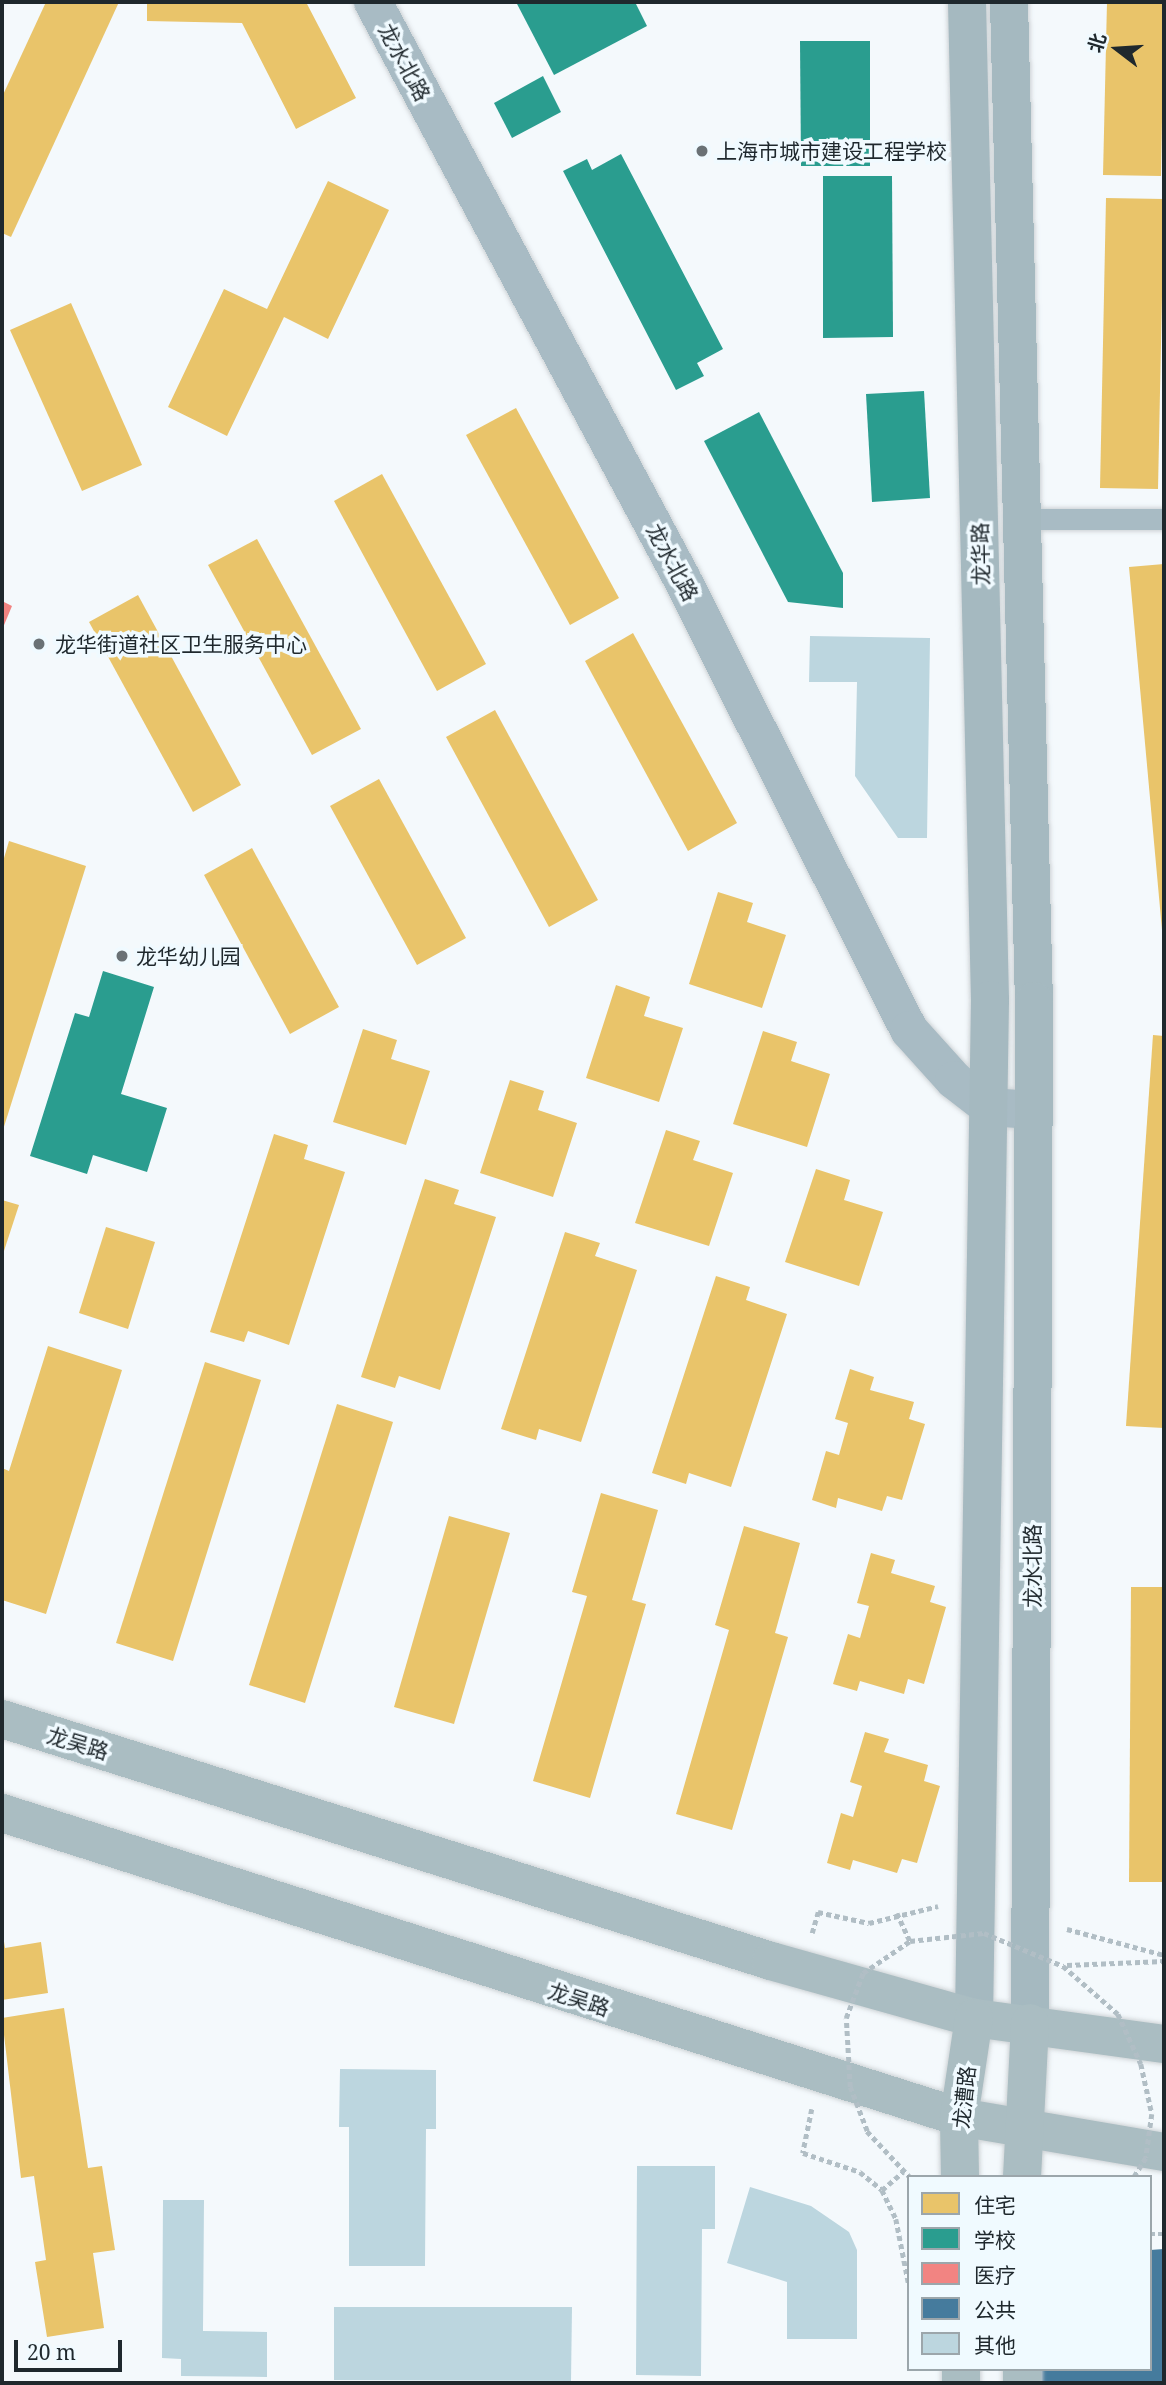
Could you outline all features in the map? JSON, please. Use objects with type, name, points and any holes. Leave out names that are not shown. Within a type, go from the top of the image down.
[{"type":"main road","name":"龙华路","points":[[967,2],[989,1107]]},
{"type":"main road","name":"龙华路","points":[[1009,2],[1034,1001]]},
{"type":"main road","name":"龙水北路","points":[[1030,2023],[1034,1001]]},
{"type":"main road","points":[[974,2018],[989,1107]]},
{"type":"main road","name":"龙吴路","points":[[2,1719],[771,1961],[974,2018],[1030,2023],[1164,2044]]},
{"type":"main road","name":"龙吴路","points":[[2,1813],[819,2075],[959,2117],[1164,2152]]},
{"type":"main road","name":"龙漕路","points":[[960,2175],[959,2117],[974,2018]]},
{"type":"main road","points":[[1022,2175],[1021,2129],[1030,2023]]},
{"type":"street","name":"龙水北路","points":[[373,2],[681,577],[909,1030],[954,1080],[989,1107]]},
{"type":"street","points":[[989,1107],[1033,1110]]},
{"type":"lane","points":[[1021,519],[1164,519]]},
{"type":"path","points":[[818,1912],[869,1923],[897,1913],[910,1941]]},
{"type":"path","points":[[1031,1919],[1164,1955]]},
{"type":"path","points":[[907,2175],[867,2131],[850,2087],[846,2018],[863,1973],[910,1941],[984,1933],[1063,1966],[1118,2014],[1141,2064],[1152,2114],[1146,2158],[1135,2175]]},
{"type":"path","points":[[1063,1966],[1164,1961]]},
{"type":"path","points":[[819,2075],[803,2153],[860,2172],[881,2190],[896,2219],[907,2275]]},
{"type":"path","points":[[881,2190],[903,2172]]},
{"type":"building: 住宅","points":[[46,2],[119,2],[11,237],[2,233],[2,97]]},
{"type":"building: 住宅","points":[[147,2],[306,2],[356,98],[296,129],[242,23],[147,21]]},
{"type":"building: 住宅","points":[[1107,2],[1164,2],[1161,176],[1103,175]]},
{"type":"building: 住宅","points":[[328,181],[389,210],[328,339],[284,317],[227,436],[168,407],[224,289],[267,309]]},
{"type":"building: 住宅","points":[[1106,198],[1164,199],[1158,489],[1100,488]]},
{"type":"building: 住宅","points":[[71,303],[142,465],[82,491],[10,330]]},
{"type":"building: 住宅","points":[[516,408],[619,598],[570,625],[466,435]]},
{"type":"building: 住宅","points":[[382,474],[486,664],[437,691],[334,501]]},
{"type":"building: 住宅","points":[[257,539],[361,729],[312,755],[208,565]]},
{"type":"building: 住宅","points":[[1164,564],[1164,930],[1162,930],[1129,567]]},
{"type":"building: 住宅","points":[[138,595],[241,785],[193,812],[89,622]]},
{"type":"building: 住宅","points":[[633,633],[737,823],[688,851],[585,661]]},
{"type":"building: 住宅","points":[[495,710],[598,900],[549,927],[446,737]]},
{"type":"building: 住宅","points":[[379,779],[466,938],[417,965],[330,806]]},
{"type":"building: 住宅","points":[[9,841],[86,866],[2,1133],[2,865]]},
{"type":"building: 住宅","points":[[252,848],[339,1007],[290,1034],[204,875]]},
{"type":"building: 住宅","points":[[718,892],[753,903],[747,922],[786,935],[762,1008],[689,984]]},
{"type":"building: 住宅","points":[[616,985],[650,997],[644,1016],[683,1028],[659,1102],[586,1078]]},
{"type":"building: 住宅","points":[[363,1029],[397,1040],[391,1059],[430,1071],[406,1145],[333,1122]]},
{"type":"building: 住宅","points":[[763,1031],[797,1042],[791,1061],[830,1074],[807,1147],[733,1124]]},
{"type":"building: 住宅","points":[[1153,1035],[1164,1036],[1164,1428],[1126,1426]]},
{"type":"building: 住宅","points":[[510,1080],[544,1091],[538,1110],[577,1123],[553,1197],[480,1173]]},
{"type":"building: 住宅","points":[[666,1130],[700,1141],[693,1160],[733,1173],[709,1246],[635,1223]]},
{"type":"building: 住宅","points":[[274,1134],[308,1145],[304,1159],[345,1172],[289,1345],[248,1331],[244,1342],[210,1332]]},
{"type":"building: 住宅","points":[[816,1169],[850,1180],[844,1200],[883,1212],[859,1286],[785,1262]]},
{"type":"building: 住宅","points":[[425,1179],[459,1190],[454,1204],[496,1217],[440,1390],[399,1376],[395,1388],[361,1377]]},
{"type":"building: 住宅","points":[[2,1200],[19,1205],[2,1257]]},
{"type":"building: 住宅","points":[[106,1227],[155,1242],[128,1329],[79,1313]]},
{"type":"building: 住宅","points":[[565,1232],[600,1243],[595,1256],[637,1270],[581,1442],[539,1429],[536,1440],[501,1429]]},
{"type":"building: 住宅","points":[[716,1276],[750,1287],[746,1300],[787,1314],[731,1487],[689,1473],[686,1484],[652,1473]]},
{"type":"building: 住宅","points":[[48,1346],[122,1370],[46,1614],[2,1600],[2,1468],[9,1471]]},
{"type":"building: 住宅","points":[[205,1362],[261,1380],[173,1661],[116,1643]]},
{"type":"building: 住宅","points":[[850,1369],[874,1377],[870,1390],[914,1402],[909,1419],[925,1424],[902,1500],[887,1496],[882,1511],[838,1498],[836,1508],[812,1500],[826,1451],[839,1455],[848,1423],[835,1419]]},
{"type":"building: 住宅","points":[[337,1404],[393,1422],[305,1703],[249,1685]]},
{"type":"building: 住宅","points":[[601,1493],[658,1510],[632,1600],[646,1604],[590,1798],[533,1781],[587,1596],[572,1592]]},
{"type":"building: 住宅","points":[[449,1516],[510,1533],[454,1724],[394,1707]]},
{"type":"building: 住宅","points":[[744,1526],[800,1543],[775,1633],[788,1637],[732,1830],[676,1814],[729,1630],[715,1625]]},
{"type":"building: 住宅","points":[[871,1553],[895,1560],[891,1573],[935,1586],[930,1602],[946,1607],[924,1684],[908,1679],[904,1694],[860,1681],[857,1691],[833,1684],[848,1634],[860,1638],[869,1606],[857,1603]]},
{"type":"building: 住宅","points":[[1131,1587],[1164,1587],[1164,1882],[1129,1882]]},
{"type":"building: 住宅","points":[[865,1732],[889,1739],[884,1752],[928,1765],[924,1781],[940,1786],[917,1863],[902,1859],[897,1873],[853,1860],[850,1870],[827,1863],[841,1813],[853,1817],[862,1786],[850,1782]]},
{"type":"building: 住宅","points":[[3,1935],[5,1948],[41,1942],[48,1993],[2,2000]]},
{"type":"building: 住宅","points":[[64,2008],[88,2168],[102,2166],[115,2250],[93,2253],[104,2328],[47,2337],[35,2262],[46,2260],[34,2176],[21,2178],[2,2018]]},
{"type":"building: 学校","points":[[516,2],[635,2],[647,26],[554,75]]},
{"type":"building: 学校","points":[[800,41],[870,41],[870,166],[801,166]]},
{"type":"building: 学校","points":[[543,76],[561,112],[512,138],[494,103]]},
{"type":"building: 学校","points":[[621,154],[723,349],[697,363],[704,376],[676,390],[563,171],[587,159],[592,170]]},
{"type":"building: 学校","points":[[823,176],[892,176],[893,337],[823,338]]},
{"type":"building: 学校","points":[[924,391],[930,498],[872,502],[866,394]]},
{"type":"building: 学校","points":[[759,412],[843,573],[843,608],[788,602],[704,441]]},
{"type":"building: 学校","points":[[103,971],[154,987],[121,1094],[167,1108],[147,1172],[93,1155],[87,1174],[30,1156],[75,1013],[89,1017]]},
{"type":"building: 医疗","points":[[2,601],[12,606],[2,630]]},
{"type":"building: 公共","points":[[1164,2249],[1164,2383],[1036,2383],[1036,2371],[1152,2371],[1152,2250]]},
{"type":"building: 其他","points":[[810,636],[930,638],[927,838],[898,838],[855,776],[857,682],[809,682]]},
{"type":"building: 其他","points":[[340,2069],[436,2070],[436,2129],[426,2129],[425,2266],[349,2266],[349,2127],[339,2127]]},
{"type":"building: 其他","points":[[637,2166],[715,2166],[715,2229],[702,2229],[701,2376],[636,2375]]},
{"type":"building: 其他","points":[[750,2187],[811,2206],[849,2232],[857,2250],[857,2339],[787,2339],[787,2282],[727,2263]]},
{"type":"building: 其他","points":[[163,2200],[204,2200],[203,2331],[267,2332],[267,2377],[181,2376],[181,2359],[162,2358]]},
{"type":"building: 其他","points":[[334,2307],[572,2307],[571,2381],[334,2380]]},
{"type":"place","name":"上海市城市建设工程学校","points":[[702,151]]},
{"type":"place","name":"龙华街道社区卫生服务中心","points":[[39,644]]},
{"type":"place","name":"龙华幼儿园","points":[[122,956]]}]
